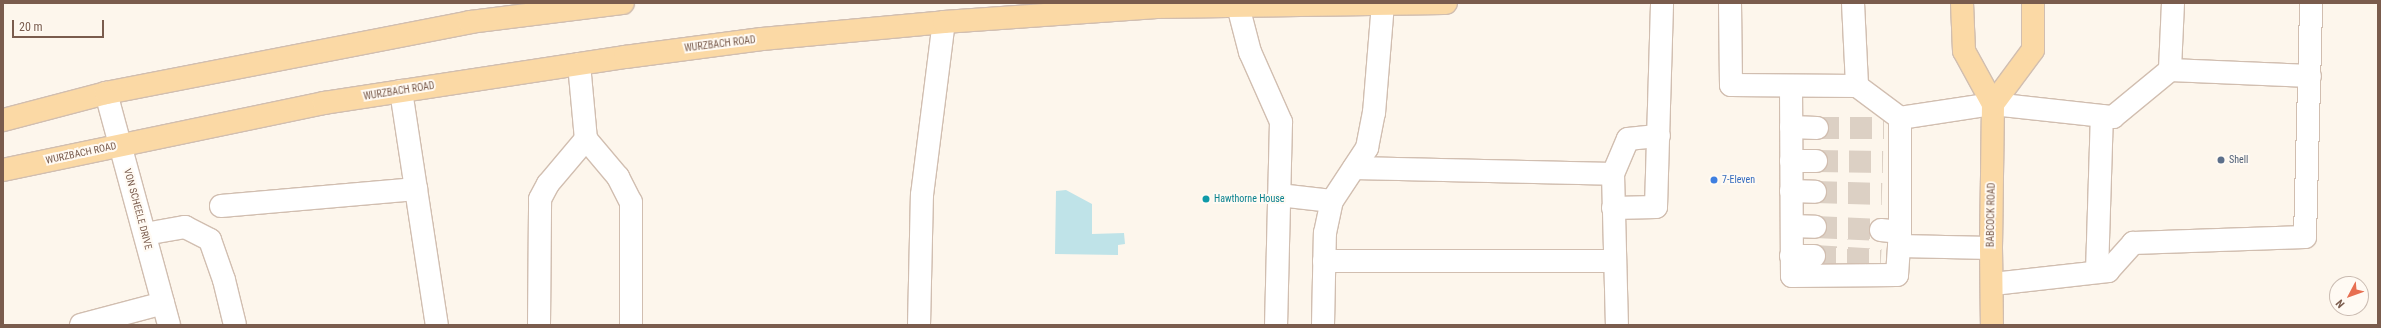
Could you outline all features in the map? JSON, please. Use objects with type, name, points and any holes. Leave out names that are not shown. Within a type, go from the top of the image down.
[{"type":"main road","points":[[3,120],[106,94],[470,22],[623,3]]},
{"type":"main road","name":"WURZBACH ROAD","points":[[3,170],[324,102],[579,64],[762,39],[944,22],[1156,7],[1446,3]]},
{"type":"main road","name":"BABCOCK ROAD","points":[[1962,3],[1964,51],[1993,104],[1990,248],[1993,284],[1992,325]]},
{"type":"main road","points":[[1993,104],[2033,50],[2033,3]]},
{"type":"street","points":[[1323,325],[1325,233],[1332,201],[1367,148],[1374,113],[1383,3]]},
{"type":"street","points":[[1613,208],[1656,207],[1662,3]]},
{"type":"street","points":[[1730,3],[1731,86],[1856,86]]},
{"type":"street","points":[[1791,87],[1792,276],[1897,275],[1892,246],[1891,163],[1894,125],[1856,86],[1853,3]]},
{"type":"street","points":[[2170,70],[2173,3]]},
{"type":"street","points":[[1993,284],[2108,271],[2133,243],[2306,237],[2311,3]]},
{"type":"street","points":[[1238,6],[1250,52],[1281,122],[1276,325]]},
{"type":"street","points":[[919,325],[922,195],[944,22]]},
{"type":"street","points":[[579,64],[586,139],[618,177],[631,202],[632,325]]},
{"type":"street","points":[[1894,125],[1993,104],[2113,117],[2170,70],[2310,76]]},
{"type":"street","points":[[401,91],[437,325]]},
{"type":"street","name":"VON SCHEELE DRIVE","points":[[106,94],[121,144],[169,325]]},
{"type":"street","points":[[2097,272],[2102,116]]},
{"type":"street","points":[[1791,128],[1817,128]]},
{"type":"street","points":[[1616,325],[1613,174],[1628,139],[1659,136]]},
{"type":"street","points":[[539,325],[540,199],[548,184],[586,139]]},
{"type":"street","points":[[1791,161],[1816,161]]},
{"type":"street","points":[[1354,168],[1613,174]]},
{"type":"street","points":[[221,206],[416,189]]},
{"type":"street","points":[[1791,191],[1815,192]]},
{"type":"street","points":[[1280,195],[1332,201]]},
{"type":"street","points":[[1792,226],[1815,227]]},
{"type":"street","points":[[145,234],[185,227],[210,240],[224,280],[235,325]]},
{"type":"street","points":[[1892,246],[1990,248]]},
{"type":"street","points":[[1791,256],[1814,256]]},
{"type":"street","points":[[1324,261],[1615,261]]},
{"type":"street","points":[[81,325],[163,303]]},
{"type":"water","points":[[1066,190],[1092,204],[1092,234],[1124,233],[1125,244],[1118,245],[1118,255],[1055,254],[1056,191]]},
{"type":"tunnel","points":[[1817,128],[1884,128]]},
{"type":"tunnel","points":[[1816,161],[1883,162]]},
{"type":"tunnel","points":[[1815,192],[1882,194]]},
{"type":"tunnel","points":[[1815,227],[1881,230]]},
{"type":"tunnel","points":[[1814,256],[1881,260]]},
{"type":"place","name":"Shell","points":[[2221,160]]},
{"type":"place","name":"7-Eleven","points":[[1714,180]]},
{"type":"place","name":"Hawthorne House","points":[[1206,199]]}]
